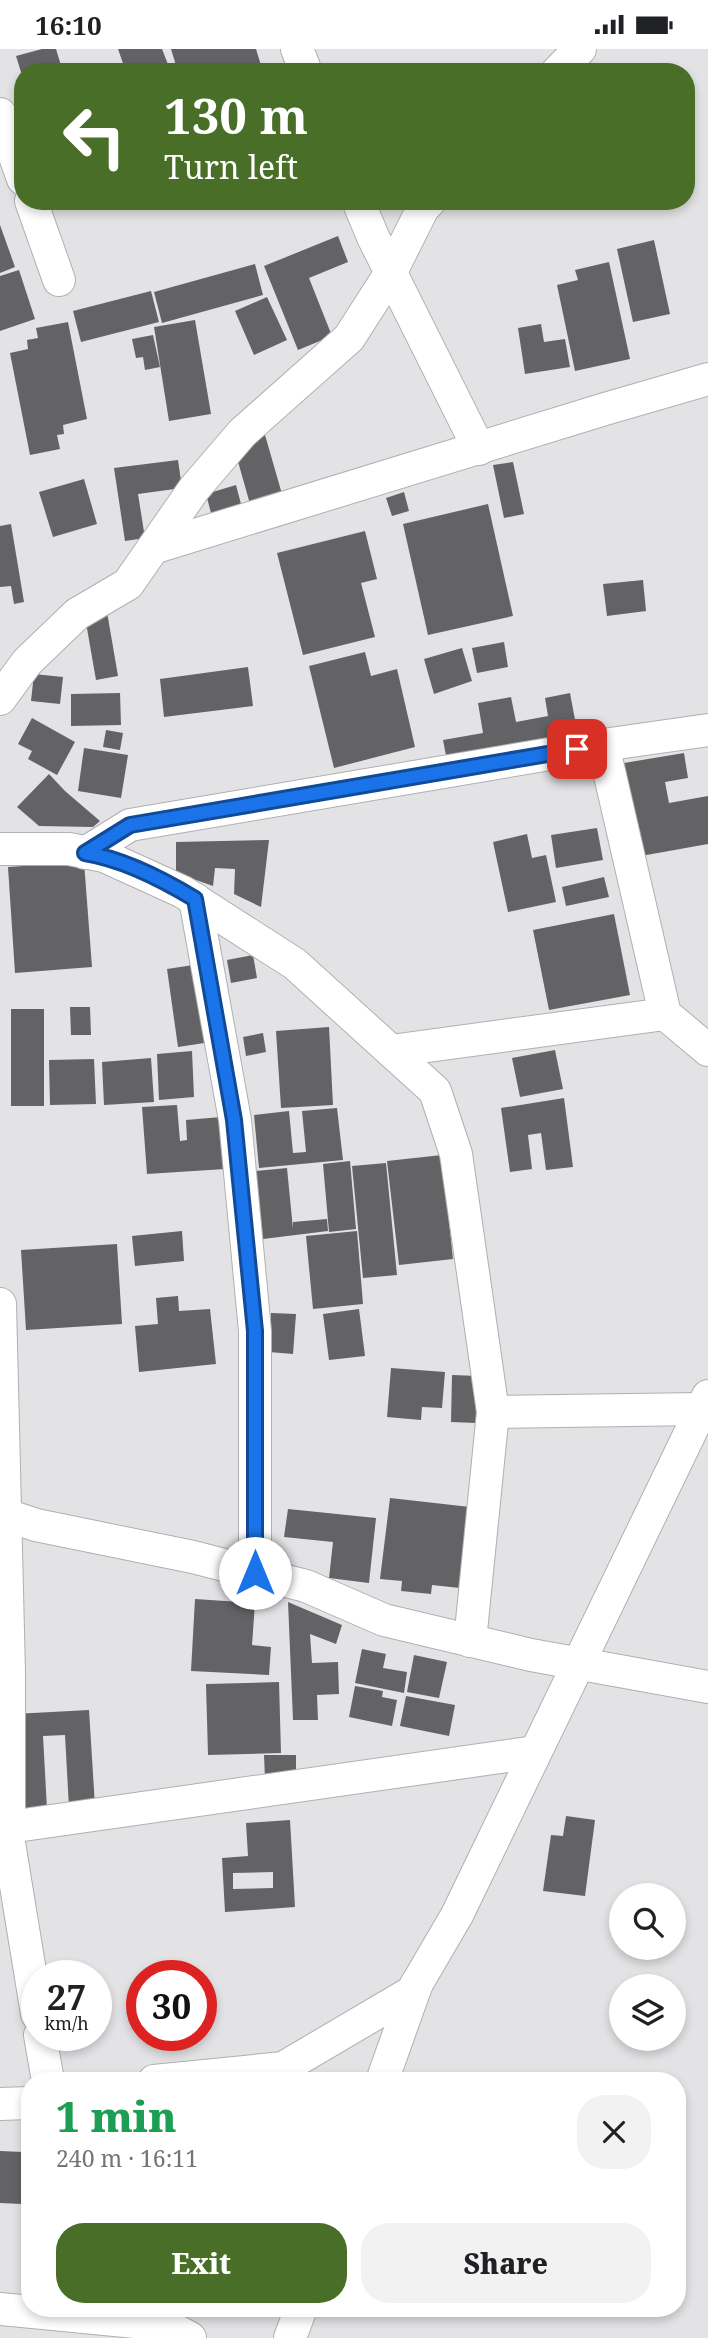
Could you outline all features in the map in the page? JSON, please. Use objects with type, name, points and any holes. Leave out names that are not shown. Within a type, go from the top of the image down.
[{"type":"street","points":[[566,63],[580,49]]},
{"type":"street","points":[[0,114],[14,154]]},
{"type":"street","points":[[34,210],[59,280]]},
{"type":"street","points":[[362,210],[390,274],[479,449]]},
{"type":"street","points":[[0,699],[27,662],[77,614],[128,584],[194,489],[242,433],[349,338],[390,274],[422,210]]},
{"type":"street","points":[[156,547],[708,380]]},
{"type":"street","points":[[85,853],[130,825],[603,745],[708,730]]},
{"type":"street","points":[[603,745],[665,1014],[708,1049]]},
{"type":"street","points":[[0,849],[69,849],[104,856],[195,899],[295,964],[435,1091],[456,1154],[492,1412],[470,1641]]},
{"type":"street","points":[[195,899],[234,1120],[255,1331],[255,1573]]},
{"type":"street","points":[[391,1051],[665,1014]]},
{"type":"street","points":[[0,1304],[3,1514],[9,1673],[9,1843],[28,1960]]},
{"type":"street","points":[[251,2072],[283,2069],[412,1991],[457,1915],[705,1403],[492,1412]]},
{"type":"street","points":[[3,1514],[36,1525],[193,1557],[306,1586],[384,1620],[578,1664],[708,1687]]},
{"type":"street","points":[[9,1827],[536,1752]]},
{"type":"street","points":[[385,2072],[418,1981]]},
{"type":"street","points":[[43,2051],[46,2072]]},
{"type":"street","points":[[0,2104],[21,2103]]},
{"type":"street","points":[[0,2309],[21,2311]]},
{"type":"street","points":[[83,2317],[166,2325],[190,2338]]},
{"type":"street","points":[[290,2338],[298,2317]]},
{"type":"building","points":[[42,49],[56,49],[60,63],[18,63],[16,56]]},
{"type":"building","points":[[118,49],[162,49],[167,63],[123,63]]},
{"type":"building","points":[[171,49],[256,49],[260,63],[175,63]]},
{"type":"building","points":[[0,225],[15,267],[0,273]]},
{"type":"building","points":[[338,236],[348,262],[309,278],[332,336],[298,350],[264,266]]},
{"type":"building","points":[[654,240],[670,314],[633,322],[617,249]]},
{"type":"building","points":[[609,262],[630,359],[575,371],[557,285],[578,280],[575,270]]},
{"type":"building","points":[[255,264],[263,295],[162,323],[154,292]]},
{"type":"building","points":[[19,270],[35,319],[0,331],[0,276]]},
{"type":"building","points":[[151,291],[159,322],[81,342],[73,311]]},
{"type":"building","points":[[267,297],[287,340],[254,355],[235,311]]},
{"type":"building","points":[[195,320],[211,414],[169,421],[154,327]]},
{"type":"building","points":[[68,322],[87,419],[63,425],[64,434],[57,435],[60,449],[30,455],[10,353],[28,349],[27,340],[38,338],[36,328]]},
{"type":"building","points":[[541,324],[544,342],[565,339],[570,367],[525,374],[518,328]]},
{"type":"building","points":[[153,335],[160,367],[145,370],[143,357],[136,358],[132,339]]},
{"type":"building","points":[[263,428],[282,494],[250,504],[237,458]]},
{"type":"building","points":[[178,460],[182,488],[138,494],[145,538],[125,541],[114,468]]},
{"type":"building","points":[[513,462],[524,514],[504,518],[493,465]]},
{"type":"building","points":[[84,479],[97,524],[53,537],[39,492]]},
{"type":"building","points":[[236,485],[241,504],[211,513],[206,494]]},
{"type":"building","points":[[404,492],[409,511],[392,516],[386,498]]},
{"type":"building","points":[[488,504],[513,616],[428,635],[403,524]]},
{"type":"building","points":[[11,524],[24,602],[14,604],[11,586],[0,587],[0,526]]},
{"type":"building","points":[[365,531],[377,579],[361,583],[375,637],[303,655],[277,553]]},
{"type":"building","points":[[643,580],[646,611],[607,616],[603,584]]},
{"type":"building","points":[[107,612],[118,676],[96,680],[85,617]]},
{"type":"building","points":[[504,642],[508,667],[477,673],[472,648]]},
{"type":"building","points":[[462,648],[472,681],[434,694],[424,659]]},
{"type":"building","points":[[365,652],[371,676],[397,669],[415,747],[334,768],[309,666]]},
{"type":"building","points":[[248,667],[253,706],[164,717],[160,679]]},
{"type":"building","points":[[34,674],[63,677],[60,704],[31,701]]},
{"type":"building","points":[[120,693],[121,725],[71,726],[71,694]]},
{"type":"building","points":[[570,693],[579,741],[448,766],[443,740],[483,733],[478,703],[511,697],[516,722],[548,716],[545,698]]},
{"type":"building","points":[[32,718],[75,742],[57,775],[28,759],[32,751],[18,744]]},
{"type":"building","points":[[106,730],[123,733],[120,750],[103,747]]},
{"type":"building","points":[[84,748],[128,755],[121,798],[78,791]]},
{"type":"building","points":[[684,753],[688,778],[665,782],[669,803],[708,796],[708,844],[641,856],[624,763]]},
{"type":"building","points":[[49,774],[100,821],[93,827],[39,826],[17,807]]},
{"type":"building","points":[[597,828],[603,860],[556,868],[551,835]]},
{"type":"building","points":[[527,834],[532,858],[546,855],[556,902],[508,912],[493,842]]},
{"type":"building","points":[[269,840],[261,907],[234,894],[235,869],[215,868],[213,886],[176,873],[176,842]]},
{"type":"building","points":[[84,862],[92,967],[15,973],[8,867]]},
{"type":"building","points":[[604,877],[609,897],[566,906],[562,887]]},
{"type":"building","points":[[614,914],[630,995],[549,1010],[533,930]]},
{"type":"building","points":[[253,955],[257,978],[231,983],[227,960]]},
{"type":"building","points":[[200,964],[211,1042],[178,1047],[167,969]]},
{"type":"building","points":[[70,1007],[90,1007],[91,1035],[71,1035]]},
{"type":"building","points":[[11,1009],[44,1009],[44,1106],[11,1106]]},
{"type":"building","points":[[329,1027],[333,1105],[281,1108],[276,1031]]},
{"type":"building","points":[[263,1033],[266,1052],[246,1056],[243,1037]]},
{"type":"building","points":[[555,1050],[563,1089],[520,1097],[512,1058]]},
{"type":"building","points":[[192,1051],[194,1097],[159,1100],[157,1054]]},
{"type":"building","points":[[151,1058],[154,1102],[104,1105],[102,1062]]},
{"type":"building","points":[[94,1059],[96,1104],[50,1105],[49,1060]]},
{"type":"building","points":[[564,1098],[573,1167],[546,1170],[541,1133],[528,1135],[532,1169],[510,1172],[501,1108]]},
{"type":"building","points":[[177,1105],[180,1141],[187,1140],[186,1120],[221,1117],[225,1169],[147,1174],[142,1107]]},
{"type":"building","points":[[337,1108],[343,1160],[259,1168],[254,1115],[289,1111],[293,1153],[306,1152],[302,1111]]},
{"type":"building","points":[[442,1155],[453,1259],[399,1265],[387,1161]]},
{"type":"building","points":[[350,1161],[356,1229],[329,1232],[323,1164]]},
{"type":"building","points":[[386,1163],[397,1275],[363,1278],[352,1166]]},
{"type":"building","points":[[287,1168],[293,1229],[293,1222],[327,1219],[328,1231],[263,1239],[256,1171]]},
{"type":"building","points":[[182,1231],[184,1261],[135,1266],[132,1236]]},
{"type":"building","points":[[357,1231],[363,1304],[313,1309],[306,1236]]},
{"type":"building","points":[[117,1244],[122,1324],[26,1330],[21,1250]]},
{"type":"building","points":[[178,1296],[179,1311],[210,1309],[216,1364],[139,1372],[135,1326],[158,1324],[156,1298]]},
{"type":"building","points":[[359,1309],[365,1356],[329,1360],[323,1314]]},
{"type":"building","points":[[271,1313],[296,1314],[293,1354],[269,1352]]},
{"type":"building","points":[[391,1368],[445,1372],[442,1408],[422,1407],[421,1420],[387,1417]]},
{"type":"building","points":[[452,1375],[478,1376],[476,1423],[451,1422]]},
{"type":"building","points":[[390,1498],[470,1507],[460,1588],[432,1585],[431,1594],[401,1591],[402,1581],[380,1579]]},
{"type":"building","points":[[288,1509],[376,1518],[369,1583],[329,1578],[333,1542],[284,1537]]},
{"type":"building","points":[[195,1599],[255,1603],[252,1645],[271,1647],[269,1675],[191,1671]]},
{"type":"building","points":[[288,1602],[342,1625],[336,1644],[310,1634],[312,1663],[338,1662],[339,1694],[317,1695],[318,1720],[293,1720]]},
{"type":"building","points":[[362,1649],[386,1654],[383,1668],[407,1672],[404,1693],[355,1683]]},
{"type":"building","points":[[414,1655],[447,1662],[439,1698],[407,1692]]},
{"type":"building","points":[[279,1682],[281,1753],[208,1755],[206,1684]]},
{"type":"building","points":[[355,1686],[383,1691],[382,1697],[397,1700],[392,1726],[349,1717]]},
{"type":"building","points":[[406,1696],[455,1705],[449,1736],[400,1726]]},
{"type":"building","points":[[89,1710],[95,1806],[69,1808],[65,1735],[43,1736],[47,1809],[19,1811],[14,1714]]},
{"type":"building","points":[[264,1755],[296,1755],[296,1778],[265,1779]]},
{"type":"building","points":[[566,1816],[595,1820],[585,1896],[543,1891],[551,1835],[563,1836]]},
{"type":"building","points":[[290,1820],[295,1907],[225,1912],[222,1858],[248,1856],[246,1823]],"holes":[[[273,1872],[273,1888],[233,1889],[233,1873]]]},
{"type":"building","points":[[0,2151],[21,2152],[21,2204],[0,2203]]},
{"type":"route","points":[[255,1573],[255,1331],[234,1120],[195,899],[104,856],[85,853],[130,825],[577,749]]}]
